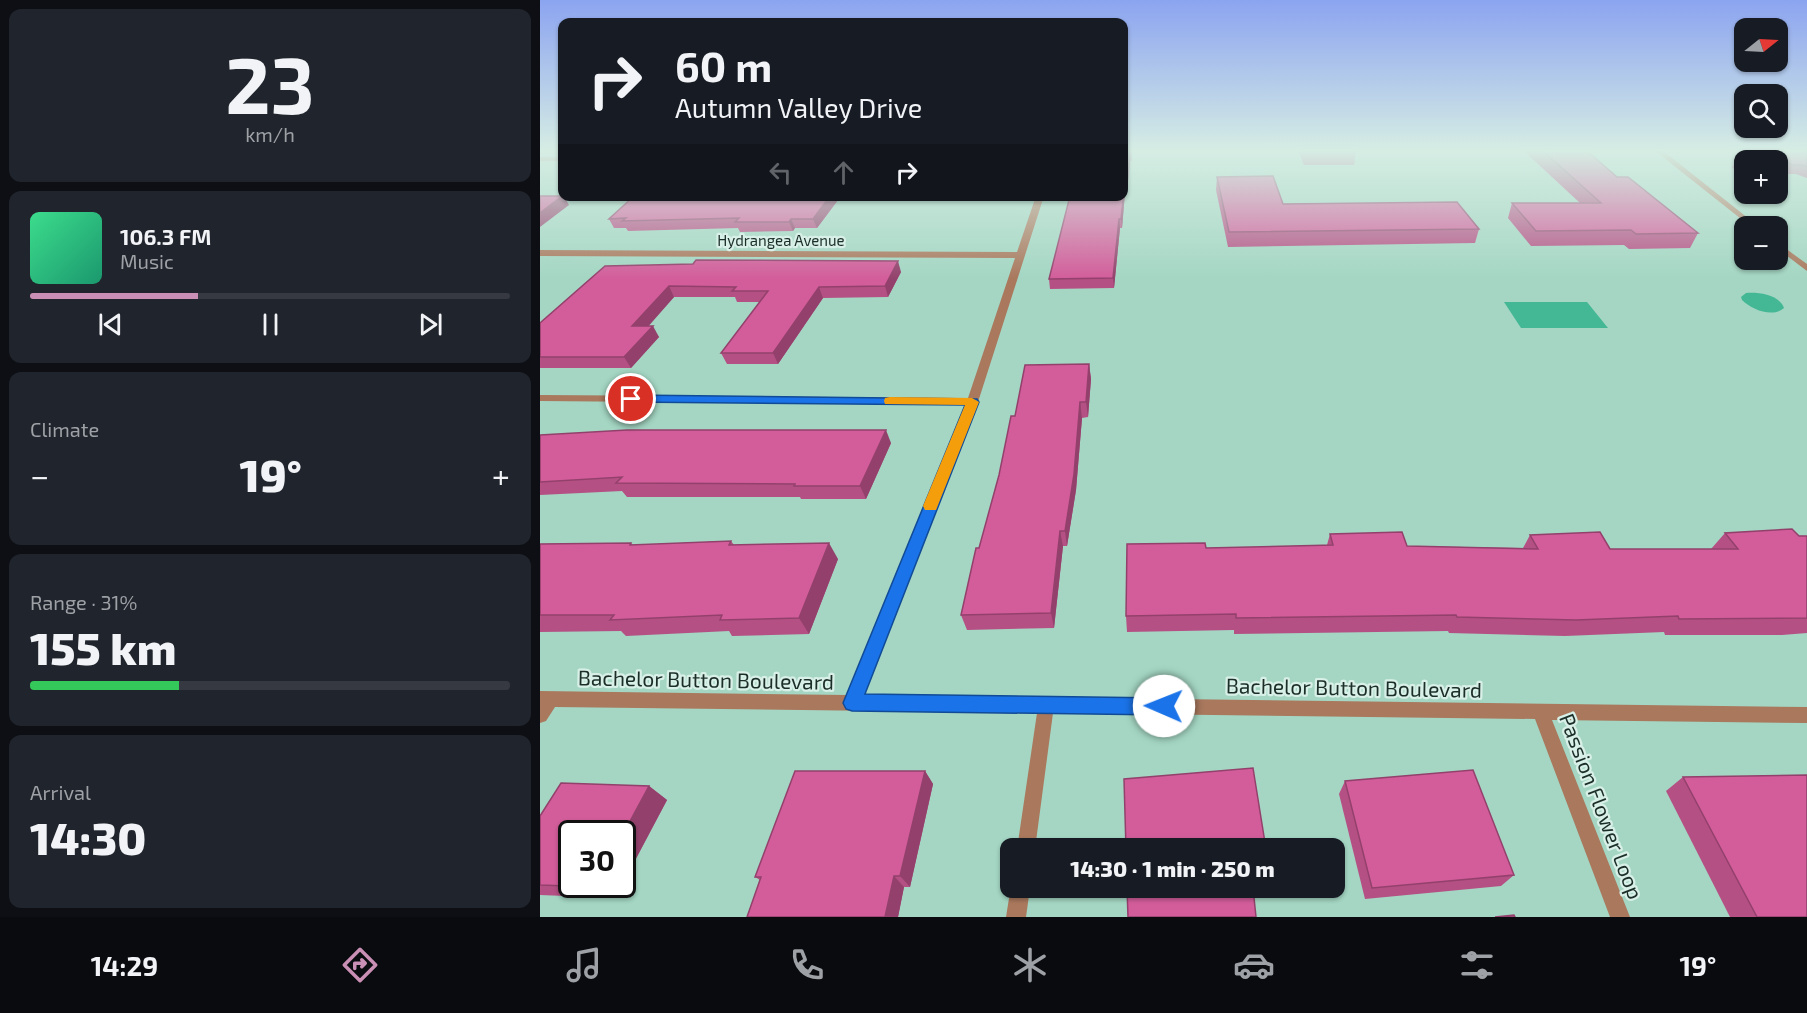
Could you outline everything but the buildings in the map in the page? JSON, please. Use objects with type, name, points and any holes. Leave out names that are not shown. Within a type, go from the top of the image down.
[{"type":"street","points":[[1712,193],[1742,216]]},
{"type":"street","points":[[852,703],[972,402],[1038,201]]},
{"type":"street","points":[[1788,252],[1807,268]]},
{"type":"street","name":"Hydrangea Avenue","points":[[540,253],[1021,255]]},
{"type":"street","points":[[540,398],[972,402]]},
{"type":"street","points":[[540,715],[546,699]]},
{"type":"street","name":"Bachelor Button Boulevard","points":[[546,699],[1807,715]]},
{"type":"street","points":[[1028,838],[1046,705]]},
{"type":"street","name":"Passion Flower Loop","points":[[1540,711],[1620,917]]},
{"type":"street","points":[[1016,917],[1019,898]]},
{"type":"green space","points":[[1746,293],[1768,295],[1778,300],[1784,308],[1774,312],[1757,310],[1742,300],[1741,297]]},
{"type":"green space","points":[[1504,302],[1587,302],[1608,328],[1521,328]]},
{"type":"slow traffic","points":[[890,401],[972,402],[931,506]]},
{"type":"route","points":[[631,399],[972,402],[852,703],[1164,706]]}]
